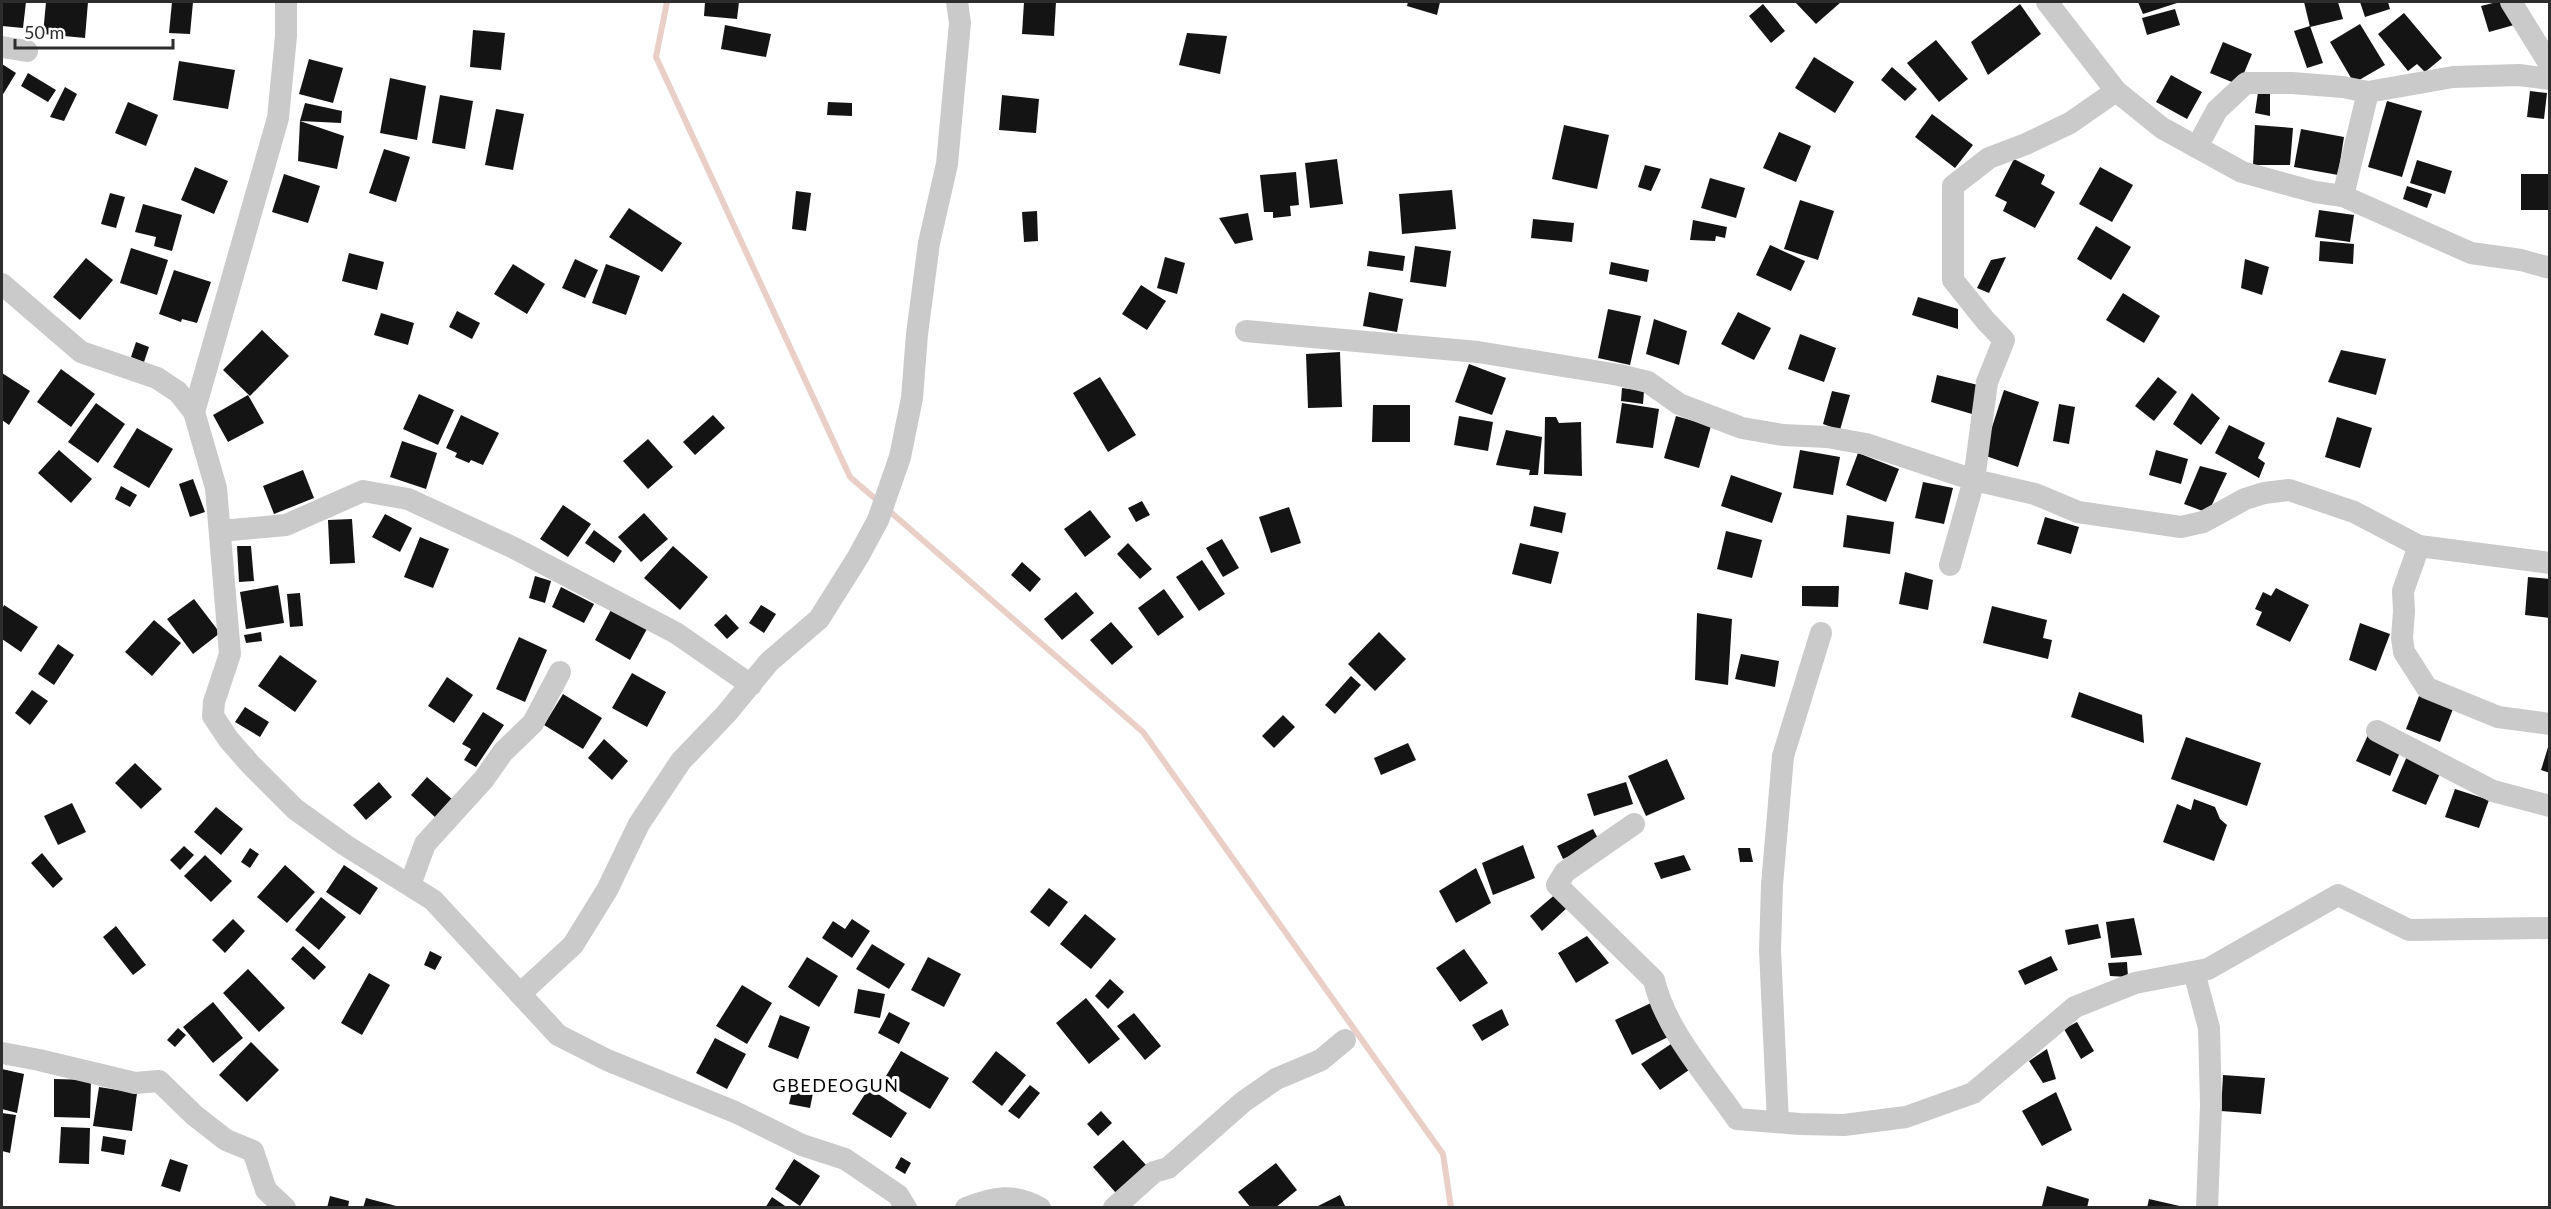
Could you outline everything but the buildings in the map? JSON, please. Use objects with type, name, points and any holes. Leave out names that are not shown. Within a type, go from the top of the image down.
[{"type":"street","points":[[194,412],[278,118],[286,36],[286,2]]},
{"type":"street","points":[[520,994],[573,945],[606,890],[639,824],[681,761],[726,714],[769,662],[819,619],[878,520],[900,457],[912,398],[917,334],[929,243],[947,164],[960,23],[957,2]]},
{"type":"street","points":[[2047,2],[2116,92],[2162,128],[2242,172],[2315,192],[2343,196],[2471,253],[2521,260],[2550,268]]},
{"type":"street","points":[[2511,2],[2550,65]]},
{"type":"street","points":[[2,47],[27,51]]},
{"type":"street","points":[[2197,147],[2217,110],[2246,83],[2292,83],[2343,87],[2368,92],[2453,77],[2519,75],[2550,80]]},
{"type":"street","points":[[1950,565],[1974,480],[1988,382],[2004,340],[1953,280],[1953,186],[1989,158],[2026,144],[2070,123],[2116,92]]},
{"type":"street","points":[[2343,196],[2368,92]]},
{"type":"street","points":[[2,284],[81,352],[157,378],[178,392],[194,412],[216,488],[230,654],[214,702],[213,716],[229,740],[251,765],[295,809],[345,845],[433,900],[558,1035],[607,1059],[735,1112],[802,1145],[845,1159],[898,1195],[906,1208]]},
{"type":"street","points":[[1246,331],[1478,352],[1619,375],[1648,382],[1679,405],[1742,428],[1783,435],[1827,437],[1866,444],[1974,480],[2035,494],[2078,512],[2181,527],[2203,522],[2245,499],[2289,490],[2354,512],[2419,546],[2550,563]]},
{"type":"street","points":[[220,531],[286,525],[363,491],[408,499],[514,548],[676,633],[751,685]]},
{"type":"street","points":[[2419,546],[2403,591],[2402,638],[2404,652],[2427,688],[2498,717],[2550,724]]},
{"type":"street","points":[[1778,1122],[1770,950],[1772,885],[1783,756],[1821,633]]},
{"type":"street","points":[[410,885],[425,844],[484,779],[503,752],[533,723],[560,672]]},
{"type":"street","points":[[2377,731],[2493,791],[2550,806]]},
{"type":"street","points":[[1634,824],[1565,872],[1557,885],[1654,980],[1659,1001],[1673,1027],[1737,1119],[1844,1125],[1906,1117],[1973,1093],[2075,1007],[2135,983],[2208,969],[2338,895],[2409,930],[2550,928]]},
{"type":"street","points":[[2194,972],[2209,1028],[2211,1106],[2207,1208]]},
{"type":"street","points":[[1114,1208],[1154,1172],[1168,1168],[1243,1102],[1276,1079],[1321,1060],[1345,1040]]},
{"type":"street","points":[[2,1053],[135,1083],[159,1081],[226,1140],[253,1151],[266,1190],[285,1208]]},
{"type":"street","points":[[966,1208],[993,1198],[1024,1199],[1040,1208]]},
{"type":"waterway","points":[[667,2],[656,57],[850,477],[879,502]]},
{"type":"waterway","points":[[887,509],[1143,732],[1443,1154],[1451,1208]]},
{"type":"district","name":"GBEDEOGUN","points":[[836,1086]]}]
